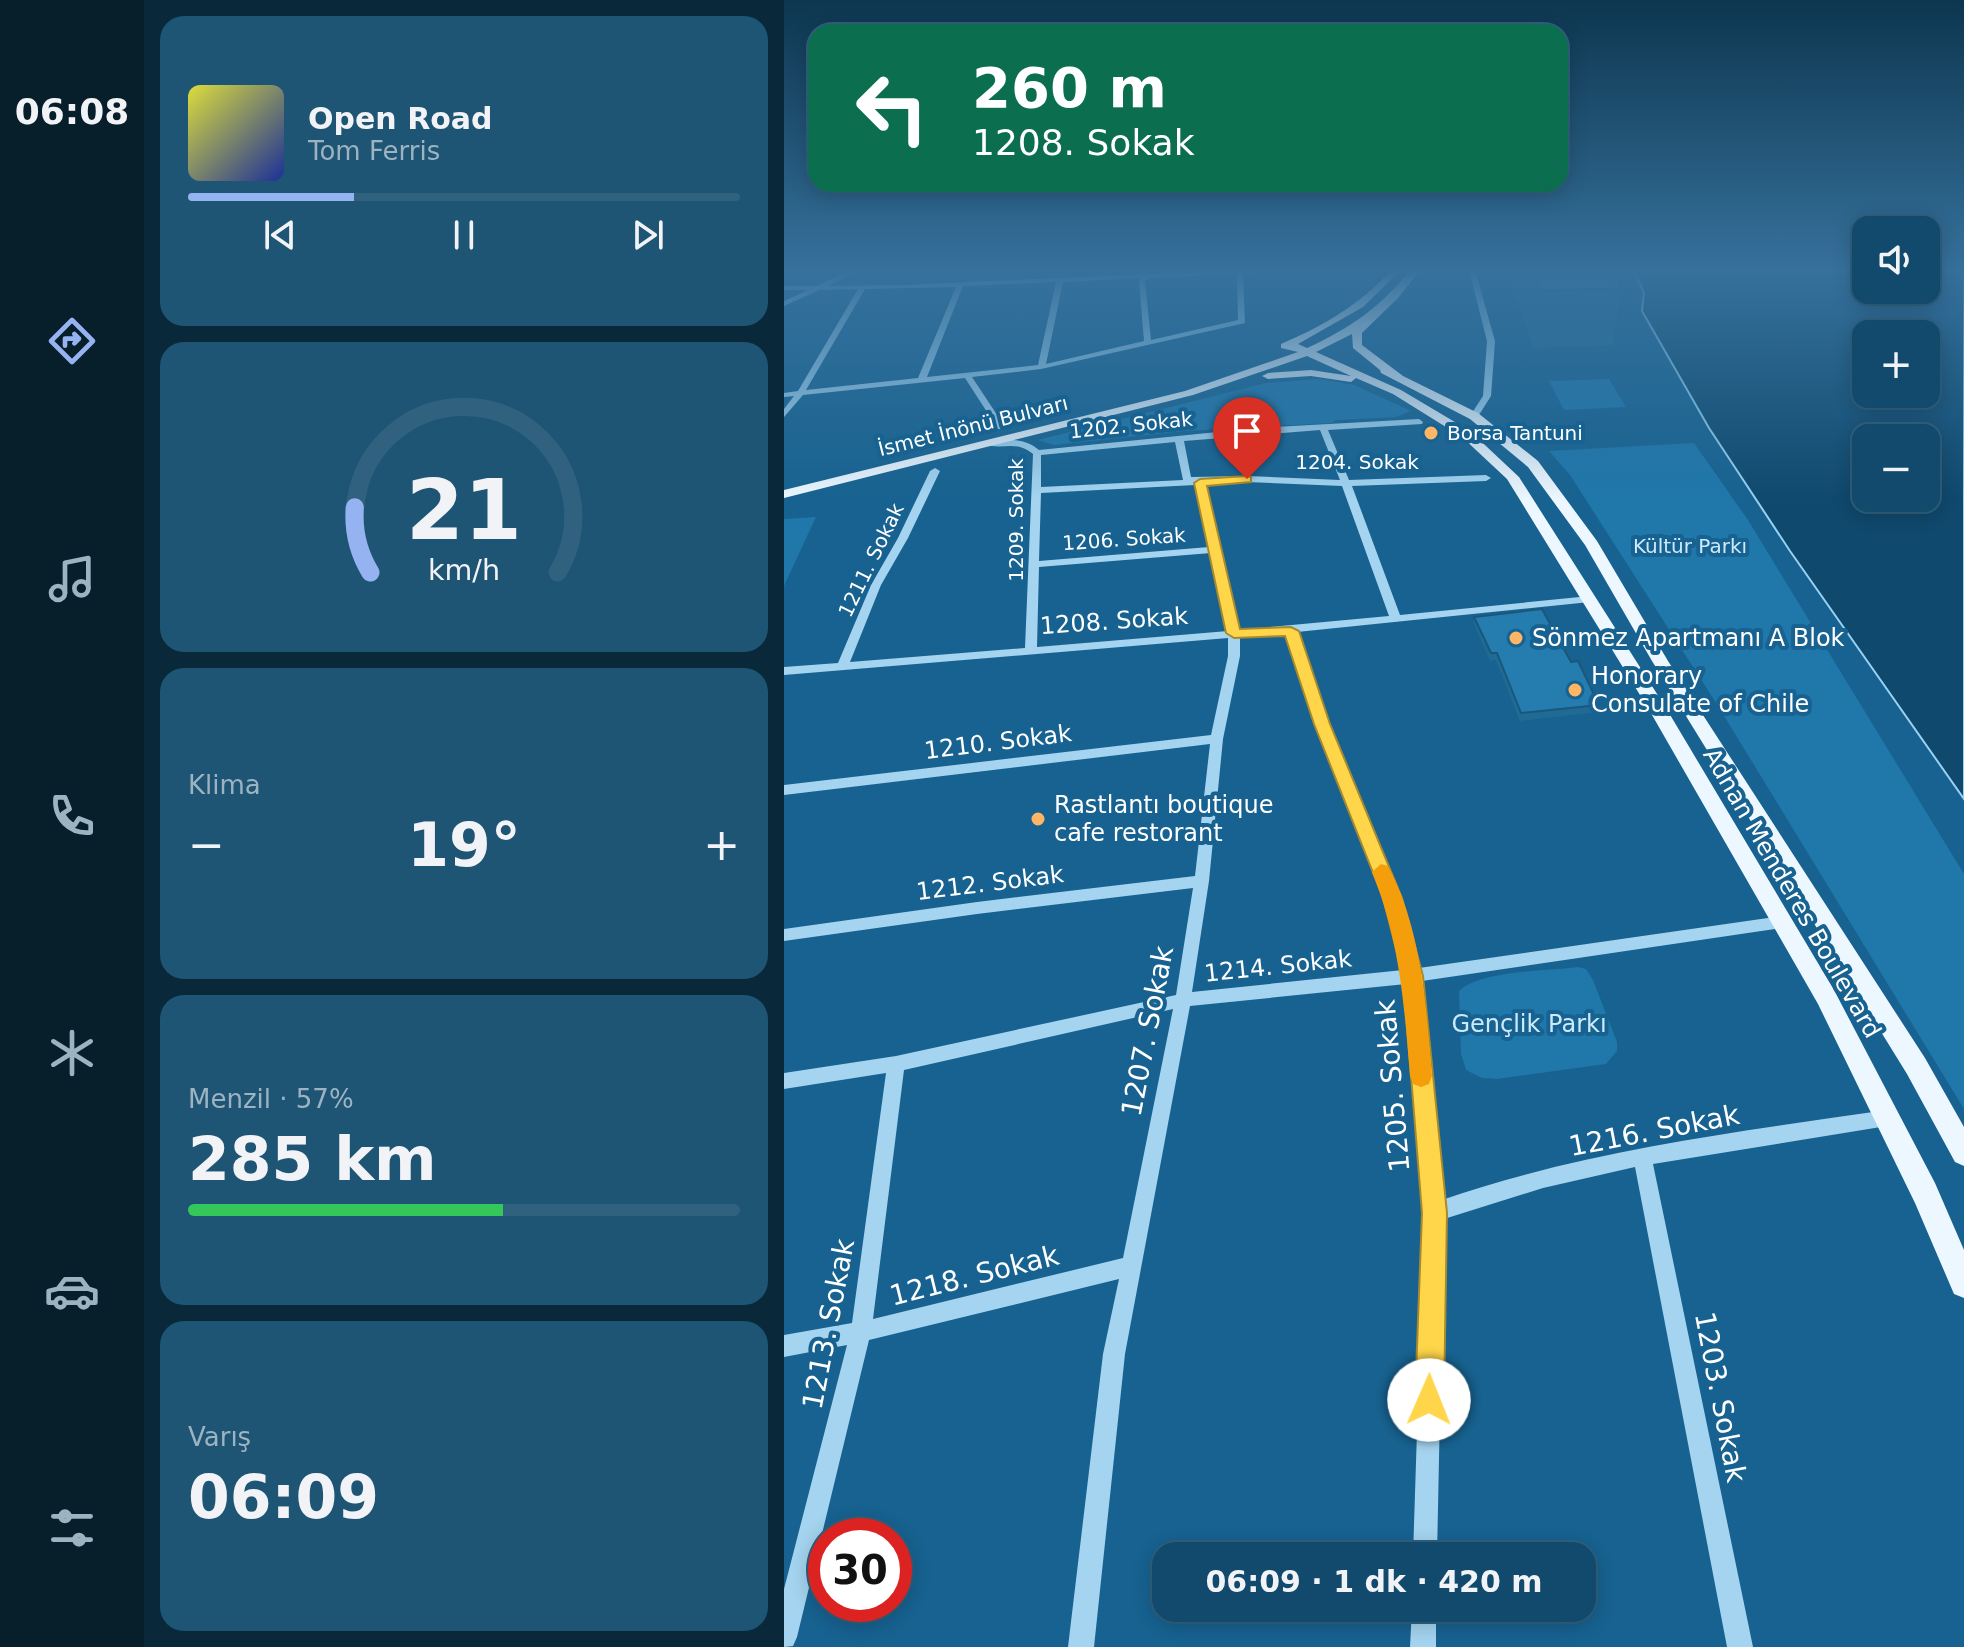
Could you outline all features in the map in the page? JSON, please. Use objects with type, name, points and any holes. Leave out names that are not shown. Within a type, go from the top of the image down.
[{"type":"main road","name":"İsmet İnönü Bulvarı","points":[[784,480],[1166,388],[1281,347]]},
{"type":"main road","name":"İsmet İnönü Bulvarı","points":[[784,494],[1189,393],[1307,347]]},
{"type":"main road","name":"Adnan Menderes Boulevard","points":[[1316,347],[1474,416],[1533,464],[1592,544],[1660,661],[1916,1066],[1964,1153]]},
{"type":"main road","points":[[1360,347],[1400,385]]},
{"type":"main road","points":[[1189,393],[1300,373],[1400,385]]},
{"type":"main road","name":"Adnan Menderes Boulevard","points":[[1400,385],[1466,434],[1512,477],[1590,599],[1826,997],[1925,1193],[1964,1284]]},
{"type":"street","points":[[784,414],[800,394],[828,347]]},
{"type":"street","points":[[921,381],[935,347]]},
{"type":"street","points":[[1041,367],[1045,347]]},
{"type":"street","points":[[784,395],[1041,367],[1135,347]]},
{"type":"street","points":[[1474,416],[1487,396],[1491,347]]},
{"type":"street","points":[[968,377],[1001,427]]},
{"type":"street","name":"1202. Sokak","points":[[1037,453],[1179,438],[1419,422]]},
{"type":"street","points":[[1323,428],[1396,620]]},
{"type":"street","name":"1207. Sokak","points":[[1081,1647],[1114,1354],[1183,1000],[1202,881],[1217,739],[1234,656],[1234,633],[1200,483],[1187,479],[1179,438]]},
{"type":"street","name":"1209. Sokak","points":[[977,446],[1019,442],[1030,445],[1037,453],[1031,649]]},
{"type":"street","name":"1211. Sokak","points":[[842,667],[876,585],[935,471]]},
{"type":"street","name":"1204. Sokak","points":[[1037,490],[1247,479],[1346,483],[1486,478]]},
{"type":"street","name":"1206. Sokak","points":[[1036,564],[1215,550]]},
{"type":"street","name":"1208. Sokak","points":[[784,671],[1031,649],[1291,631],[1590,599]]},
{"type":"street","name":"1205. Sokak","points":[[1291,631],[1337,763],[1392,898],[1413,976],[1434,1213],[1425,1542]]},
{"type":"street","name":"1210. Sokak","points":[[784,790],[1217,739]]},
{"type":"street","name":"1212. Sokak","points":[[784,935],[1202,881]]},
{"type":"street","name":"1214. Sokak","points":[[784,1081],[896,1064],[1183,1000],[1413,976],[1782,922]]},
{"type":"street","name":"1213. Sokak","points":[[784,1637],[861,1332],[896,1064]]},
{"type":"street","name":"1216. Sokak","points":[[1434,1213],[1487,1192],[1643,1158],[1887,1118]]},
{"type":"street","name":"1203. Sokak","points":[[1643,1158],[1740,1647]]},
{"type":"street","name":"1218. Sokak","points":[[784,1346],[861,1332],[1130,1266]]},
{"type":"street","points":[[1423,1647],[1424,1622]]},
{"type":"green space","points":[[1319,379],[1354,385],[1411,411],[1396,417],[1185,431],[1054,445],[1038,440],[1266,383]]},
{"type":"green space","points":[[1609,379],[1626,407],[1564,410],[1549,381]]},
{"type":"green space","name":"Kültür Parkı","points":[[1694,443],[1748,520],[1964,874],[1964,1109],[1718,706],[1570,475],[1549,451]]},
{"type":"green space","points":[[816,517],[784,586],[784,519]]},
{"type":"green space","name":"Gençlik Parkı","points":[[1578,967],[1586,969],[1593,980],[1617,1042],[1617,1051],[1606,1064],[1497,1079],[1482,1078],[1466,1070],[1461,1054],[1459,991],[1469,984],[1498,975]]},
{"type":"shaded area","points":[[1663,347],[1852,347],[1852,408],[1940,408],[1940,347],[1964,347],[1964,799],[1790,551],[1709,428]]},
{"type":"building","points":[[1542,609],[1571,662],[1578,661],[1599,705],[1521,713],[1497,653],[1491,653],[1474,617]]},
{"type":"slow traffic","points":[[1381,872],[1392,898],[1413,976],[1421,1076]]},
{"type":"place","name":"Borsa Tantuni","points":[[1431,433]]},
{"type":"place","name":"Sönmez Apartmanı A Blok","points":[[1516,638]]},
{"type":"place","name":"Honorary Consulate of Chile","points":[[1575,690]]},
{"type":"place","name":"Rastlantı boutique cafe restorant","points":[[1038,819]]},
{"type":"route","points":[[1247,479],[1200,483],[1234,633],[1291,631],[1312,699],[1392,898],[1413,976],[1434,1213],[1429,1400]]}]
